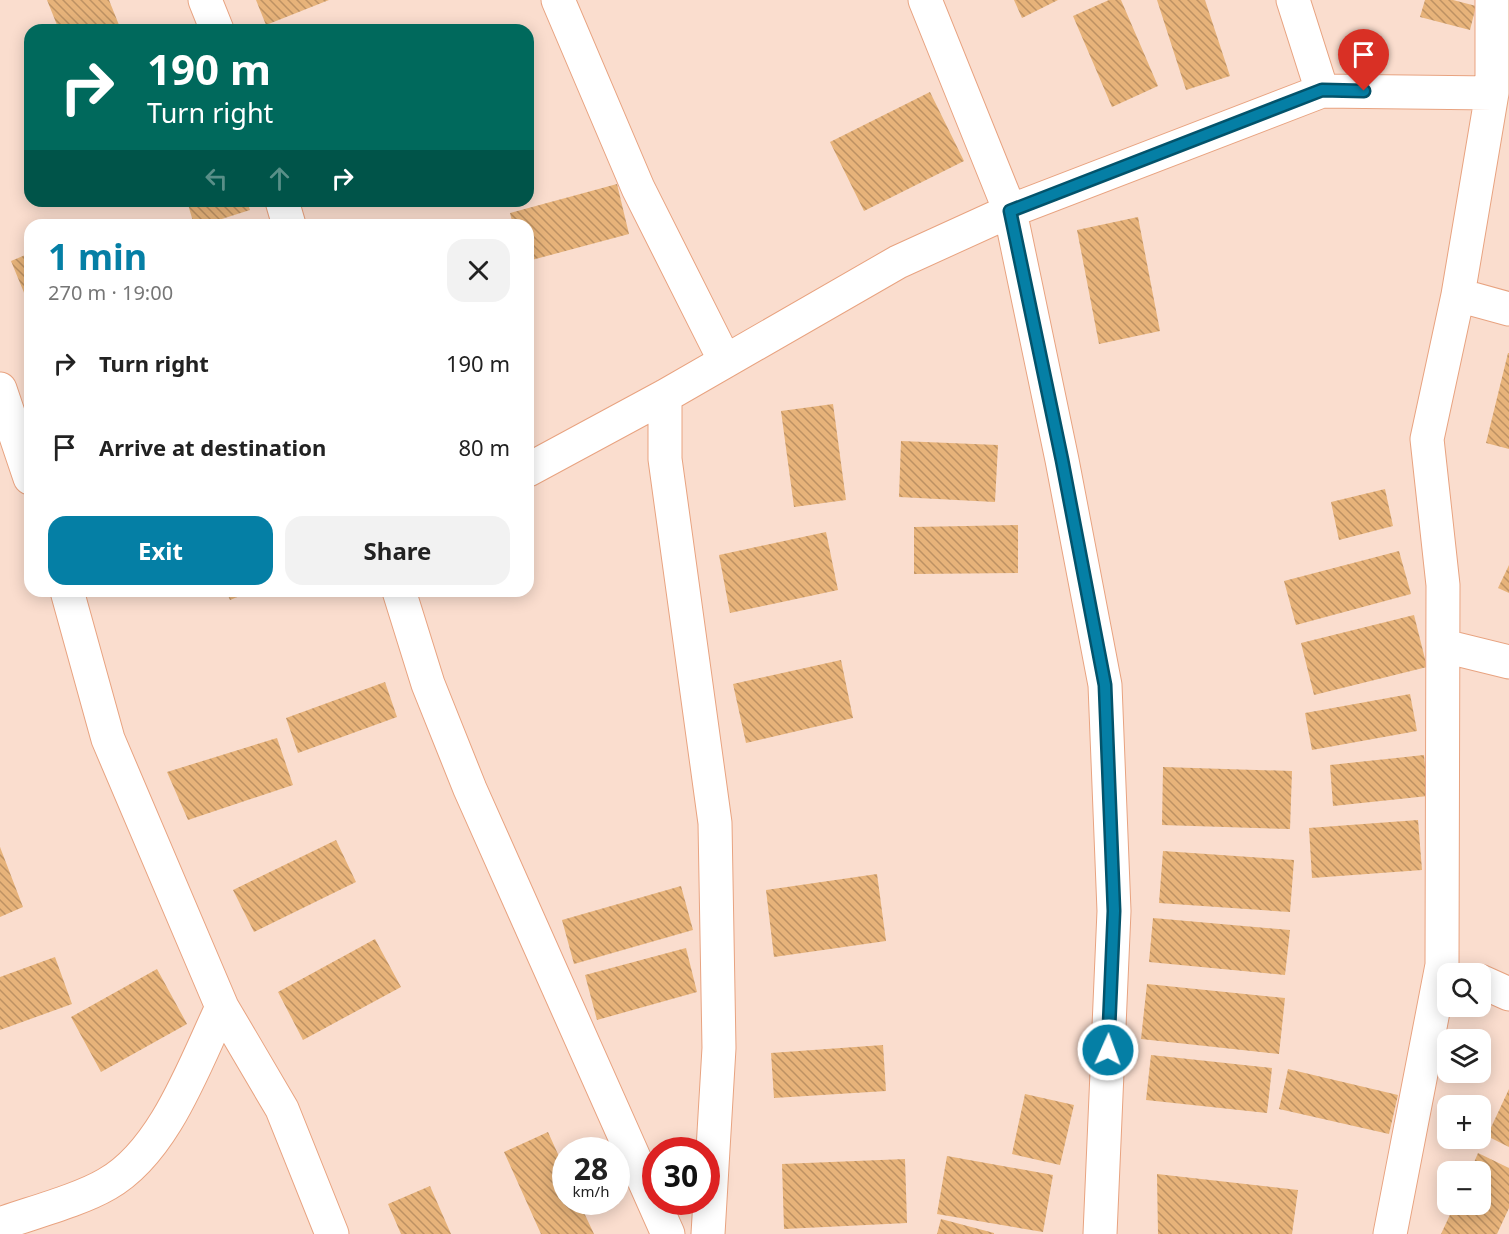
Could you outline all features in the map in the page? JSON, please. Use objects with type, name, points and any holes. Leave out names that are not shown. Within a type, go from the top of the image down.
[{"type":"street","points":[[205,0],[215,24]]},
{"type":"street","points":[[558,0],[638,188],[725,361]]},
{"type":"street","points":[[925,0],[1010,211],[1062,460],[1105,685],[1114,911],[1100,1234]]},
{"type":"street","points":[[1293,0],[1322,90]]},
{"type":"street","points":[[1452,963],[1443,585],[1427,440],[1458,294],[1492,93],[1498,9]]},
{"type":"street","points":[[534,467],[665,396],[897,262],[1010,211],[1322,90],[1492,93]]},
{"type":"street","points":[[1458,294],[1509,309]]},
{"type":"street","points":[[0,389],[24,460]]},
{"type":"street","points":[[665,396],[665,459],[715,823],[719,1048],[708,1234]]},
{"type":"street","points":[[69,597],[108,739],[222,1007],[282,1109],[332,1234]]},
{"type":"street","points":[[401,597],[428,684],[471,789],[668,1234]]},
{"type":"street","points":[[1444,646],[1509,662]]},
{"type":"street","points":[[1491,986],[1509,994]]},
{"type":"street","points":[[0,1224],[107,1185],[135,1164],[179,1099],[222,1007]]},
{"type":"street","points":[[1390,1234],[1441,1017]]},
{"type":"building","points":[[47,0],[109,0],[119,24],[57,24]]},
{"type":"building","points":[[256,0],[329,0],[269,24],[266,24]]},
{"type":"building","points":[[1014,0],[1058,0],[1022,18]]},
{"type":"building","points":[[1109,0],[1121,0],[1158,86],[1112,107],[1073,16]]},
{"type":"building","points":[[1157,0],[1205,0],[1230,76],[1186,90]]},
{"type":"building","points":[[1425,0],[1453,0],[1476,6],[1470,30],[1420,17]]},
{"type":"building","points":[[930,92],[964,161],[864,211],[830,142]]},
{"type":"building","points":[[617,184],[629,234],[534,259],[534,219],[512,219],[510,213]]},
{"type":"building","points":[[189,207],[249,207],[250,210],[222,219],[192,219]]},
{"type":"building","points":[[1138,217],[1160,331],[1099,344],[1077,230]]},
{"type":"building","points":[[24,256],[24,293],[11,261]]},
{"type":"building","points":[[1509,353],[1509,449],[1486,443]]},
{"type":"building","points":[[833,404],[846,500],[794,507],[781,411]]},
{"type":"building","points":[[901,441],[998,445],[995,502],[899,497]]},
{"type":"building","points":[[1385,489],[1393,526],[1339,540],[1331,502]]},
{"type":"building","points":[[1018,525],[1018,573],[914,574],[914,527]]},
{"type":"building","points":[[826,532],[838,590],[730,613],[719,555]]},
{"type":"building","points":[[1399,551],[1411,594],[1296,625],[1284,581]]},
{"type":"building","points":[[1509,565],[1509,593],[1498,588]]},
{"type":"building","points":[[1414,615],[1427,667],[1314,695],[1301,643]]},
{"type":"building","points":[[841,660],[853,718],[746,743],[733,684]]},
{"type":"building","points":[[385,682],[397,717],[298,753],[286,718]]},
{"type":"building","points":[[1410,694],[1417,731],[1312,750],[1305,713]]},
{"type":"building","points":[[277,738],[293,785],[188,820],[167,772]]},
{"type":"building","points":[[1424,755],[1428,796],[1333,806],[1330,765]]},
{"type":"building","points":[[1163,767],[1292,771],[1290,829],[1162,825]]},
{"type":"building","points":[[1418,820],[1422,870],[1312,878],[1309,828]]},
{"type":"building","points":[[336,840],[356,882],[254,932],[233,890]]},
{"type":"building","points":[[0,847],[23,907],[0,917]]},
{"type":"building","points":[[1163,851],[1294,860],[1290,912],[1159,903]]},
{"type":"building","points":[[877,874],[886,941],[774,957],[766,890]]},
{"type":"building","points":[[681,886],[693,930],[574,964],[562,920]]},
{"type":"building","points":[[1153,918],[1290,930],[1285,975],[1149,962]]},
{"type":"building","points":[[375,939],[401,987],[303,1040],[278,992]]},
{"type":"building","points":[[686,948],[697,992],[597,1020],[585,975]]},
{"type":"building","points":[[55,957],[72,1004],[0,1030],[0,977]]},
{"type":"building","points":[[157,969],[187,1024],[101,1072],[71,1017]]},
{"type":"building","points":[[1147,984],[1285,998],[1279,1054],[1141,1039]]},
{"type":"building","points":[[883,1045],[886,1091],[774,1098],[771,1053]]},
{"type":"building","points":[[1151,1055],[1272,1068],[1267,1113],[1146,1100]]},
{"type":"building","points":[[1288,1069],[1398,1095],[1389,1134],[1279,1109]]},
{"type":"building","points":[[1509,1089],[1509,1147],[1491,1138],[1491,1127]]},
{"type":"building","points":[[1025,1094],[1074,1105],[1060,1165],[1012,1154]]},
{"type":"building","points":[[548,1132],[552,1141],[552,1215],[585,1215],[594,1234],[541,1234],[504,1152]]},
{"type":"building","points":[[1478,1153],[1509,1168],[1509,1208],[1497,1234],[1441,1234],[1450,1215],[1491,1215],[1491,1161],[1475,1161]]},
{"type":"building","points":[[947,1156],[1053,1175],[1043,1232],[937,1214]]},
{"type":"building","points":[[905,1159],[907,1223],[784,1229],[782,1164]]},
{"type":"building","points":[[1157,1174],[1298,1190],[1292,1234],[1158,1234]]},
{"type":"building","points":[[430,1186],[451,1234],[401,1234],[388,1204]]},
{"type":"building","points":[[941,1219],[994,1233],[994,1234],[937,1234]]},
{"type":"route","points":[[1108,1050],[1114,911],[1105,685],[1062,460],[1010,211],[1322,90],[1364,91]]}]
